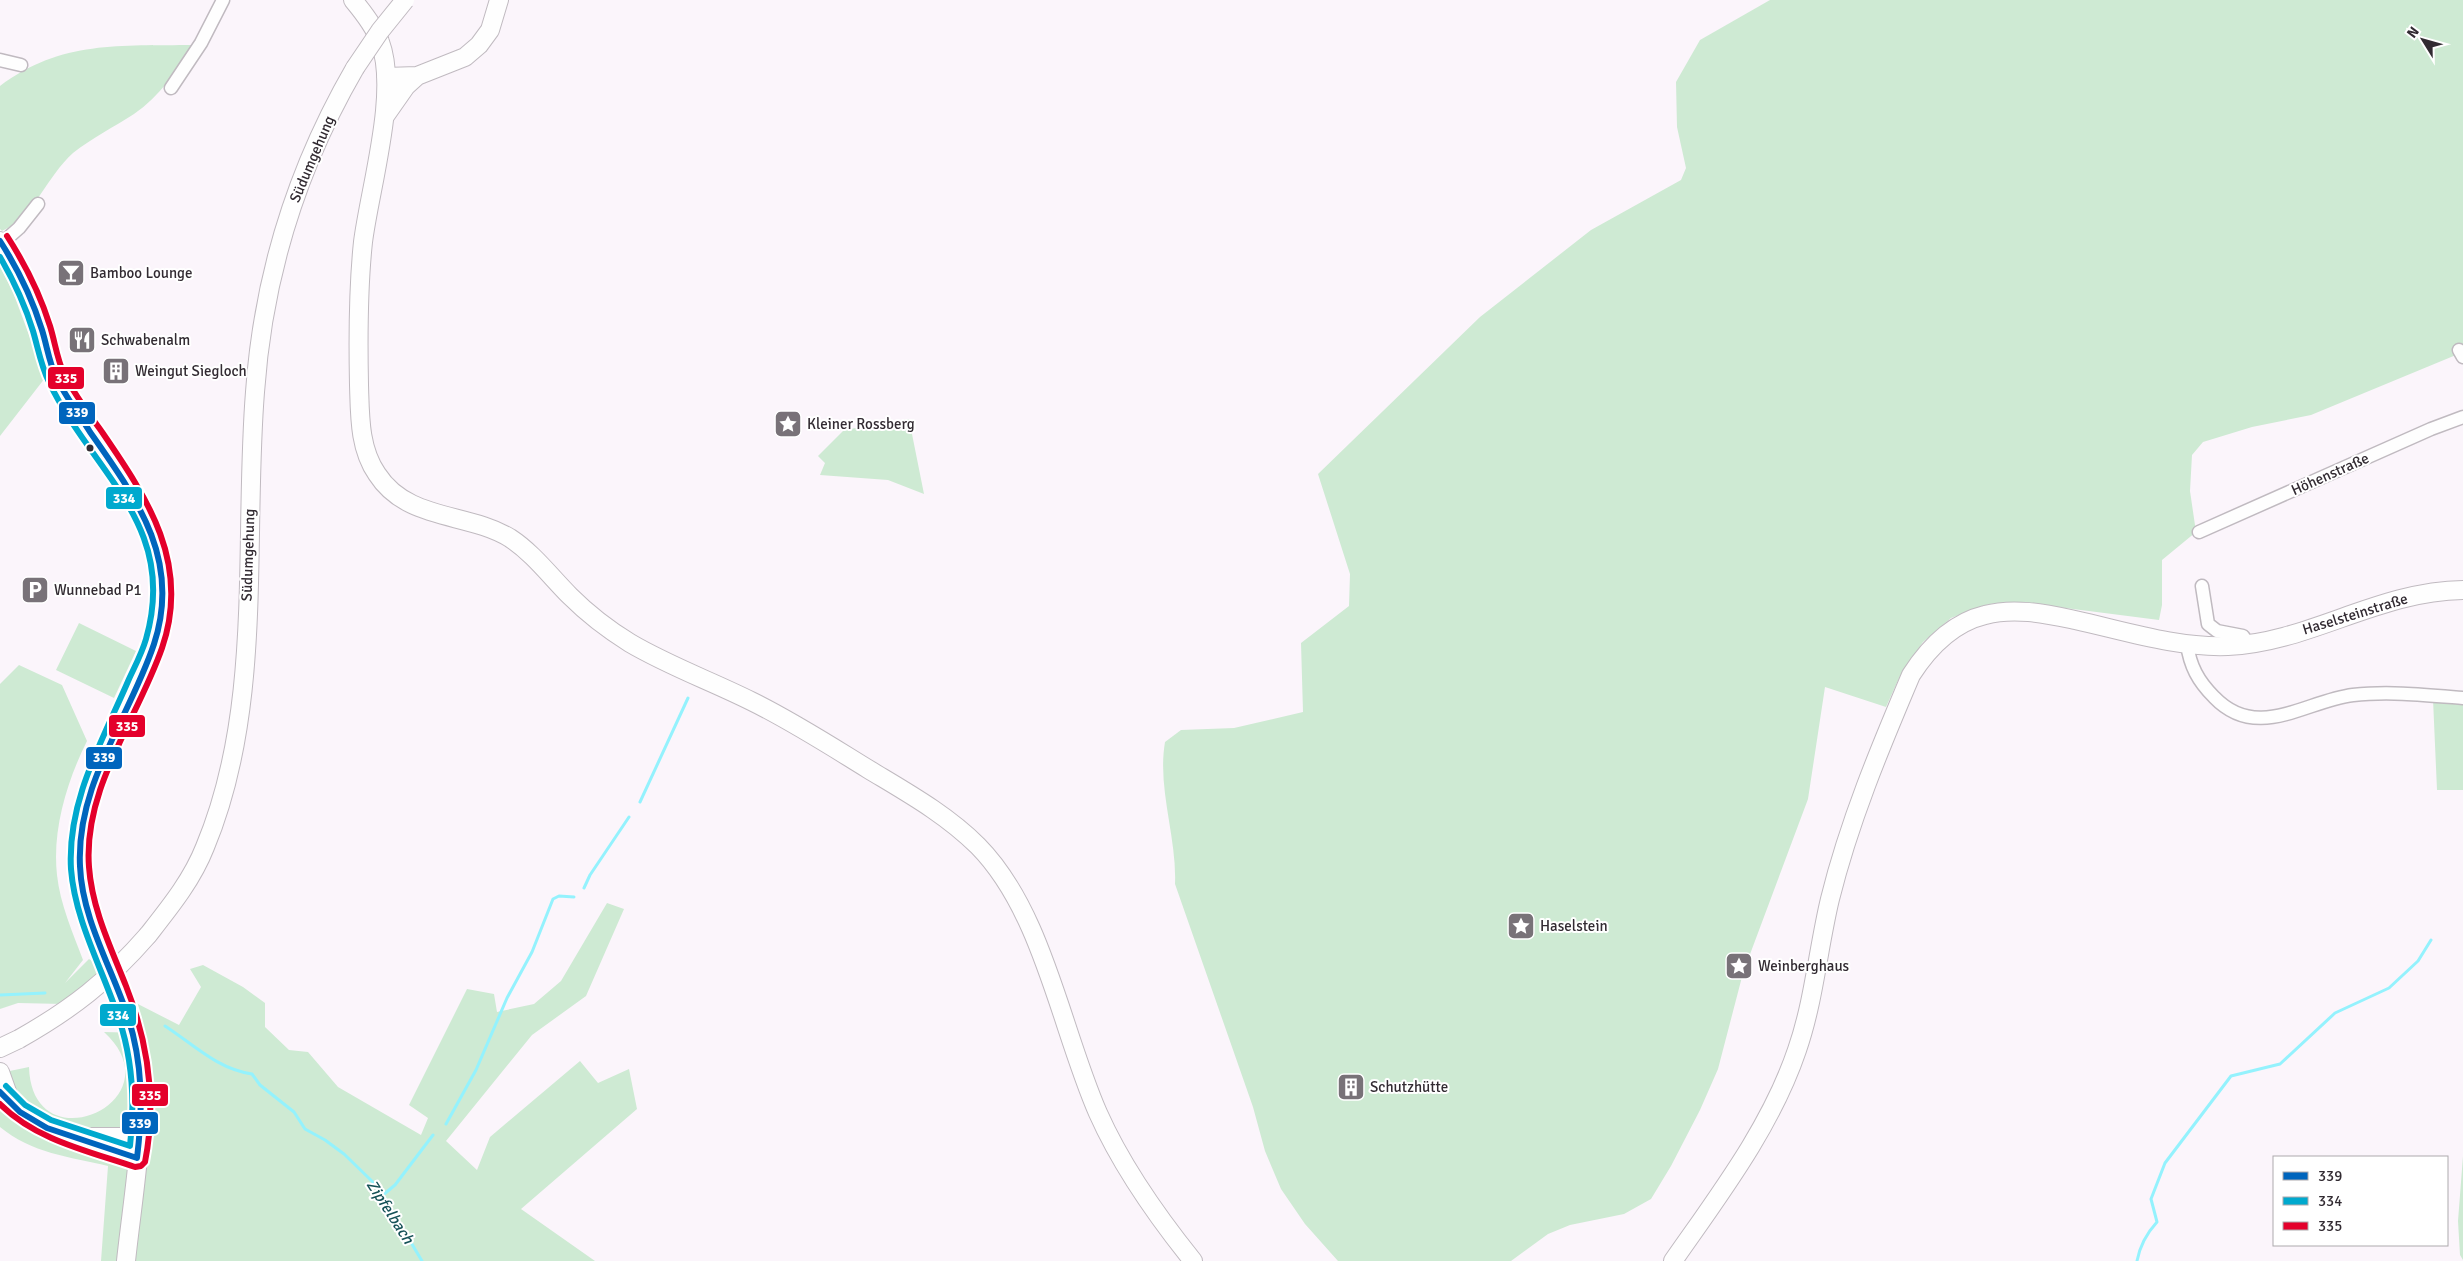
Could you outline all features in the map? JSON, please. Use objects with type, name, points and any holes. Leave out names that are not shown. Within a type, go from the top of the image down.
[{"type":"street","points":[[171,88],[201,43],[219,0]]},
{"type":"street","points":[[353,0],[380,40],[386,70],[384,116],[364,240],[358,347],[362,439],[368,458],[379,478],[391,491],[410,504],[428,512],[495,530],[514,540],[576,602],[624,640],[653,657],[784,717],[936,811],[977,845],[996,866],[1022,907],[1097,1110],[1116,1150],[1150,1204],[1193,1261]]},
{"type":"street","name":"Südumgehung","points":[[0,1048],[50,1021],[101,984],[148,935],[181,892],[205,850],[222,802],[241,709],[246,630],[255,391],[262,326],[273,267],[311,154],[355,68],[380,31],[405,0]]},
{"type":"street","points":[[384,116],[406,86],[425,72],[465,57],[479,44],[490,30],[498,0]]},
{"type":"street","points":[[0,60],[21,65]]},
{"type":"street","points":[[386,70],[425,72]]},
{"type":"street","points":[[38,204],[19,228],[1,242],[27,287],[57,379],[142,506],[160,555],[164,596],[162,621],[154,644],[89,793],[82,818],[79,845],[85,898],[96,934],[126,1007],[139,1060],[140,1137],[126,1261]]},
{"type":"street","name":"Höhenstraße","points":[[2198,532],[2431,429],[2463,418]]},
{"type":"street","points":[[2202,586],[2208,624],[2217,631],[2243,636],[2248,644]]},
{"type":"street","name":"Haselsteinstraße","points":[[1674,1261],[1759,1130],[1778,1096],[1798,1050],[1811,998],[1830,899],[1847,840],[1901,699],[1911,675],[1925,652],[1962,624],[1985,615],[2004,612],[2041,613],[2187,644],[2229,646],[2248,644],[2290,634],[2400,598],[2445,590],[2463,590]]},
{"type":"street","points":[[2187,644],[2192,667],[2205,688],[2228,709],[2254,718],[2284,714],[2359,694],[2407,694],[2463,698]]},
{"type":"street","points":[[0,1072],[6,1097],[33,1121],[64,1135],[79,1138],[137,1158]]},
{"type":"street","points":[[79,1138],[140,1137]]},
{"type":"green space","points":[[1770,0],[2463,0],[2463,364],[2456,355],[2311,415],[2252,427],[2203,442],[2192,455],[2190,491],[2196,532],[2162,560],[2162,605],[2159,620],[2019,602],[1989,604],[1951,618],[1923,642],[1900,676],[1886,707],[1825,687],[1808,799],[1743,973],[1718,1069],[1700,1110],[1671,1166],[1651,1199],[1624,1214],[1570,1225],[1548,1234],[1511,1261],[1338,1261],[1305,1224],[1281,1189],[1265,1151],[1253,1107],[1175,884],[1175,866],[1163,777],[1165,742],[1181,730],[1234,728],[1303,712],[1301,643],[1349,606],[1350,574],[1318,474],[1480,317],[1591,230],[1681,180],[1686,168],[1677,127],[1676,82],[1700,40]]},
{"type":"green space","points":[[193,45],[174,74],[152,99],[134,114],[95,137],[73,153],[55,173],[23,216],[13,225],[2,231],[0,229],[0,86],[23,71],[46,60],[69,53],[116,46]]},
{"type":"green space","points":[[0,266],[13,292],[45,378],[0,436]]},
{"type":"green space","points":[[909,419],[924,494],[888,480],[820,475],[825,463],[818,456],[844,430]]},
{"type":"green space","points":[[79,623],[136,651],[114,698],[56,670]]},
{"type":"green space","points":[[19,665],[62,685],[87,741],[67,789],[57,841],[57,875],[61,897],[83,960],[65,983],[89,959],[105,970],[63,1004],[18,1003],[0,1009],[0,684]]},
{"type":"green space","points":[[2433,699],[2463,702],[2463,790],[2437,790]]},
{"type":"green space","points":[[607,903],[624,909],[586,996],[532,1035],[446,1141],[477,1170],[490,1137],[580,1061],[598,1083],[629,1069],[637,1109],[521,1209],[595,1261],[101,1261],[108,1166],[51,1153],[25,1143],[0,1127],[0,1073],[29,1067],[36,1097],[53,1113],[74,1118],[96,1113],[114,1100],[124,1081],[122,1057],[104,1032],[141,1033],[134,1002],[179,1025],[201,987],[190,969],[203,965],[243,987],[265,1003],[265,1027],[289,1050],[308,1052],[338,1087],[421,1135],[428,1118],[409,1105],[467,989],[494,994],[497,1012],[534,1004],[561,981]]},
{"type":"green space","points":[[2463,1156],[2463,1260],[2460,1255],[2458,1221]]},
{"type":"waterway","points":[[640,802],[688,698]]},
{"type":"waterway","points":[[584,888],[590,875],[629,817]]},
{"type":"waterway","points":[[446,1124],[476,1070],[507,998],[532,952],[553,899],[559,896],[574,897]]},
{"type":"waterway","points":[[2137,1261],[2144,1240],[2157,1222],[2151,1199],[2165,1163],[2231,1076],[2280,1064],[2335,1013],[2389,988],[2418,961],[2431,940]]},
{"type":"waterway","name":"Zipfelbach","points":[[0,995],[45,993]]},
{"type":"waterway","name":"Zipfelbach","points":[[165,1026],[216,1061],[239,1071],[252,1074],[260,1085],[294,1112],[305,1129],[325,1140],[344,1154],[378,1187],[422,1261]]},
{"type":"waterway","points":[[383,1195],[395,1185],[433,1135]]},
{"type":"transit line","name":"335","points":[[0,1104],[30,1127],[63,1143],[135,1167],[141,1166],[145,1162],[150,1117],[150,1094],[145,1050],[134,1007],[103,928],[94,898],[89,867],[89,838],[94,810],[103,782],[162,648],[170,617],[171,588],[168,560],[149,508],[135,482],[64,374],[42,302],[26,268],[7,236]]},
{"type":"transit line","name":"339","points":[[0,241],[19,273],[29,295],[56,377],[123,481],[150,531],[158,557],[162,584],[161,613],[154,644],[95,779],[86,807],[81,836],[80,866],[86,905],[128,1017],[137,1052],[141,1104],[137,1158],[47,1128],[20,1112],[0,1092]]},
{"type":"transit line","name":"334","points":[[0,257],[26,312],[49,382],[67,414],[126,501],[141,531],[151,563],[153,599],[146,639],[89,771],[75,819],[71,844],[71,869],[78,907],[90,945],[113,1001],[124,1035],[132,1082],[130,1146],[51,1120],[25,1105],[6,1086]]},
{"type":"place","name":"Bamboo Lounge","points":[[71,273]]},
{"type":"place","name":"Schwabenalm","points":[[82,340]]},
{"type":"place","name":"Weingut Siegloch","points":[[116,371]]},
{"type":"place","name":"Kleiner Rossberg","points":[[788,424]]},
{"type":"place","name":"Wunnebad P1","points":[[35,590]]},
{"type":"place","name":"Haselstein","points":[[1521,926]]},
{"type":"place","name":"Weinberghaus","points":[[1739,966]]},
{"type":"place","name":"Schutzhütte","points":[[1351,1087]]}]
